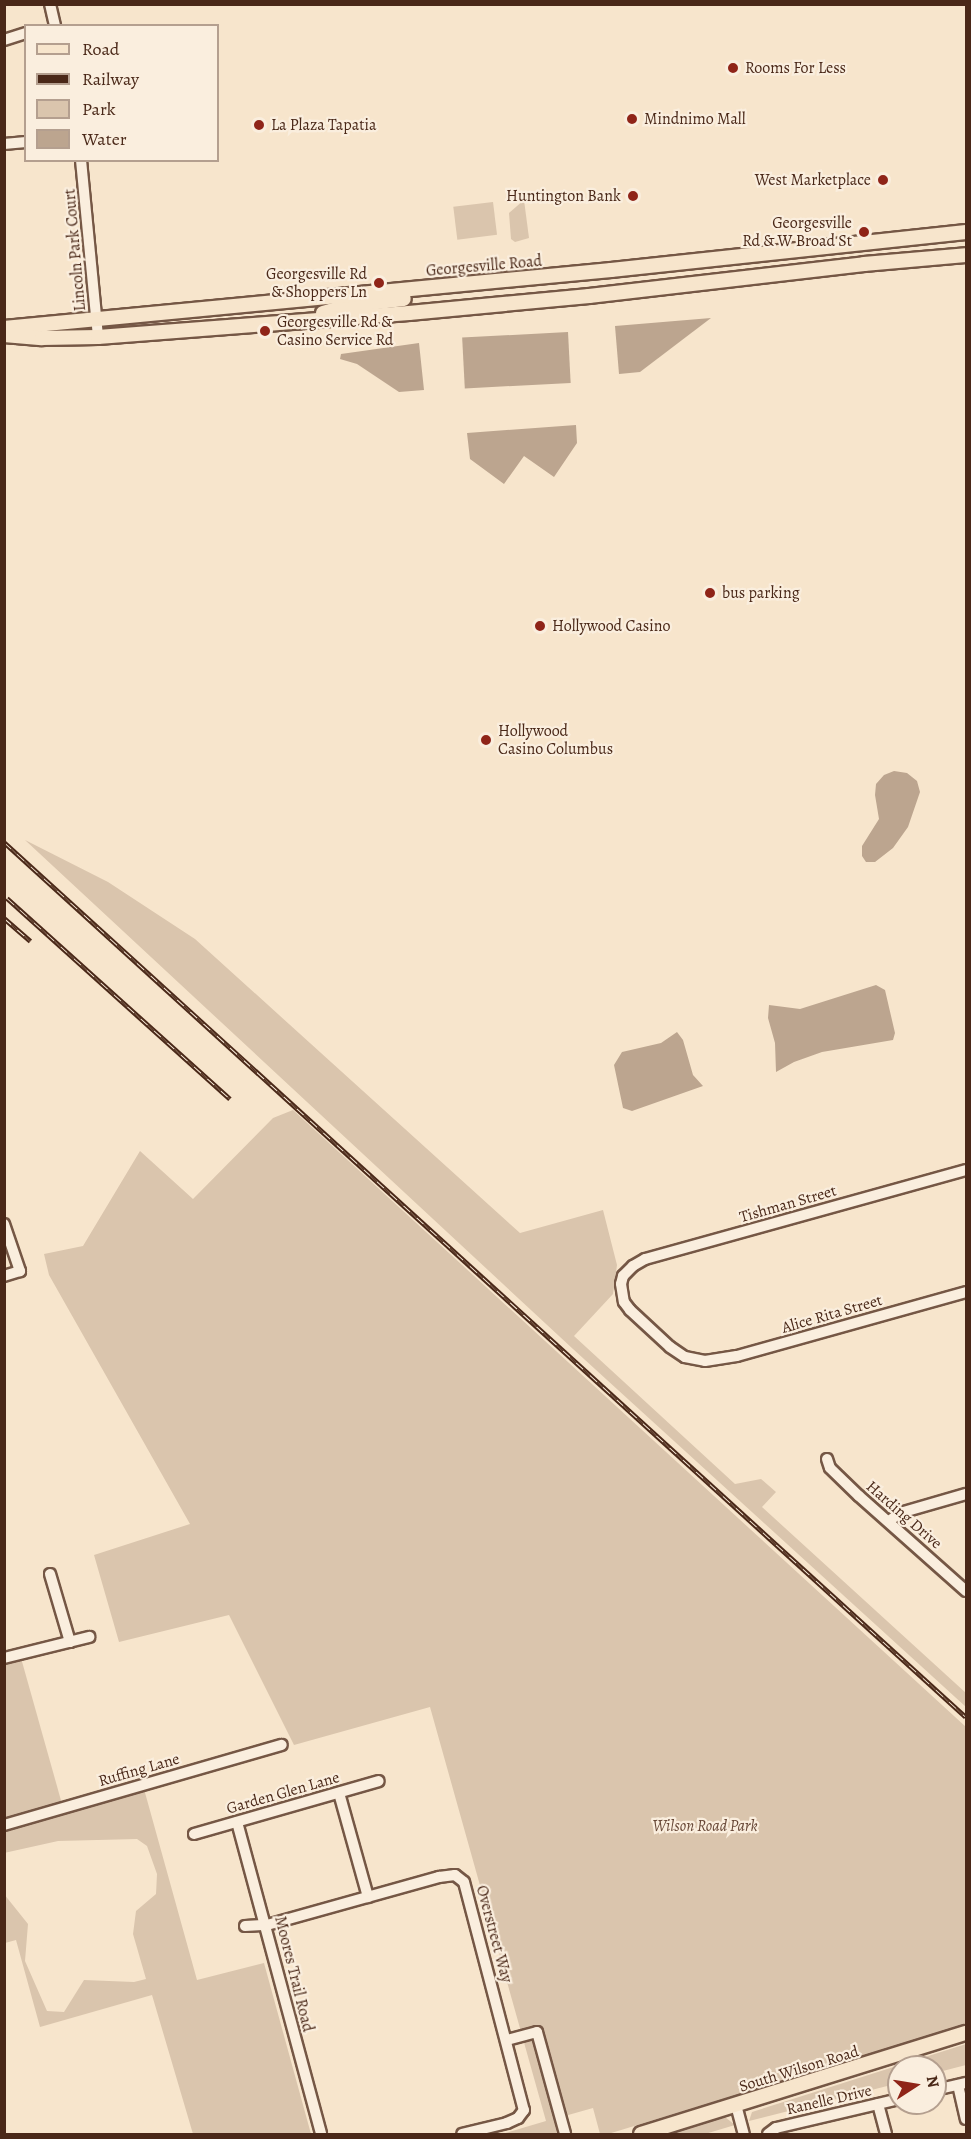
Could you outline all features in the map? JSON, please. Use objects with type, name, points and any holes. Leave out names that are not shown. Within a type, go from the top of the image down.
[{"type":"main road","name":"Georgesville Road","points":[[4,328],[966,232]]},
{"type":"main road","points":[[4,334],[42,338],[98,337],[295,322],[589,296],[864,264],[966,255]]},
{"type":"main road","points":[[295,322],[351,305],[429,295],[442,286]]},
{"type":"main road","name":"South Wilson Road","points":[[641,2134],[966,2033]]},
{"type":"street","points":[[50,4],[53,24]]},
{"type":"street","points":[[4,40],[24,34]]},
{"type":"street","points":[[4,144],[24,142]]},
{"type":"street","name":"Lincoln Park Court","points":[[81,162],[98,337]]},
{"type":"street","name":"Tishman Street","points":[[705,1361],[685,1357],[670,1347],[630,1310],[621,1292],[623,1276],[633,1266],[645,1259],[966,1170]]},
{"type":"street","points":[[4,1224],[20,1271],[4,1276]]},
{"type":"street","name":"Alice Rita Street","points":[[705,1361],[736,1356],[966,1292]]},
{"type":"street","name":"Harding Drive","points":[[827,1459],[830,1468],[966,1592]]},
{"type":"street","points":[[889,1521],[900,1513],[966,1494]]},
{"type":"street","points":[[50,1574],[70,1642]]},
{"type":"street","points":[[4,1658],[89,1637]]},
{"type":"street","name":"Ruffing Lane","points":[[4,1825],[282,1745]]},
{"type":"street","name":"Garden Glen Lane","points":[[194,1834],[380,1781]]},
{"type":"street","points":[[339,1793],[368,1897]]},
{"type":"street","name":"Moores Trail Road","points":[[237,1822],[267,1925],[308,2094],[321,2134]]},
{"type":"street","name":"Overstreet Way","points":[[245,1926],[267,1925],[439,1877],[454,1875],[464,1882],[524,2110],[507,2123],[462,2134]]},
{"type":"street","points":[[507,2040],[537,2032],[565,2134]]},
{"type":"street","points":[[947,2087],[962,2084],[966,2118]]},
{"type":"street","name":"Ranelle Drive","points":[[768,2134],[776,2128],[887,2102]]},
{"type":"street","points":[[878,2104],[886,2134]]},
{"type":"street","points":[[736,2105],[744,2134]]},
{"type":"green space","points":[[524,200],[529,238],[515,242],[511,239],[509,213]]},
{"type":"green space","points":[[493,202],[497,235],[457,240],[453,207]]},
{"type":"green space","points":[[25,840],[108,882],[195,939],[520,1233],[603,1210],[617,1265],[613,1294],[574,1336],[735,1484],[761,1479],[776,1492],[762,1507],[966,1693],[966,1707],[573,1349]]},
{"type":"green space","name":"Wilson Road Park","points":[[293,1110],[966,1727],[966,2025],[608,2134],[600,2134],[593,2108],[554,2119],[557,2134],[502,2134],[546,2121],[430,1707],[294,1745],[229,1615],[119,1642],[94,1555],[190,1524],[49,1275],[44,1254],[83,1246],[140,1151],[193,1199],[273,1118]]},
{"type":"green space","points":[[21,1658],[62,1804],[5,1822],[5,1662]]},
{"type":"green space","points":[[144,1789],[197,1980],[264,1963],[311,2134],[193,2134],[152,1995],[40,2027],[16,1940],[5,1943],[4,1894],[28,1924],[25,1961],[47,2011],[64,2012],[84,1980],[134,1982],[146,1979],[133,1934],[136,1911],[156,1894],[157,1874],[147,1846],[137,1839],[58,1841],[4,1853],[5,1828]]},
{"type":"green space","points":[[966,2044],[966,2065],[947,2070],[947,2055],[931,2055]]},
{"type":"green space","points":[[887,2069],[887,2086],[749,2121],[752,2112]]},
{"type":"green space","points":[[725,2117],[735,2125],[705,2134],[668,2134]]},
{"type":"water","points":[[711,318],[640,372],[619,374],[615,326]]},
{"type":"water","points":[[568,332],[571,383],[465,388],[462,338]]},
{"type":"water","points":[[419,343],[424,390],[399,392],[357,364],[340,359],[341,354]]},
{"type":"water","points":[[576,425],[577,443],[554,477],[524,456],[504,484],[470,459],[467,433]]},
{"type":"water","points":[[894,771],[907,773],[917,781],[920,792],[908,827],[893,848],[875,862],[866,862],[862,856],[862,846],[879,819],[875,795],[876,784],[884,775]]},
{"type":"water","points":[[876,985],[885,990],[895,1033],[893,1040],[822,1052],[794,1062],[776,1072],[775,1043],[768,1018],[769,1005],[800,1009]]},
{"type":"water","points":[[677,1032],[683,1040],[693,1075],[703,1086],[632,1111],[623,1108],[614,1065],[622,1052],[661,1043]]},
{"type":"railway","points":[[4,842],[966,1717]]},
{"type":"railway","points":[[7,898],[230,1099]]},
{"type":"railway","points":[[4,918],[30,941]]},
{"type":"place","name":"Rooms For Less","points":[[733,68]]},
{"type":"place","name":"Mindnimo Mall","points":[[632,119]]},
{"type":"place","name":"La Plaza Tapatia","points":[[259,125]]},
{"type":"place","name":"West Marketplace","points":[[883,180]]},
{"type":"place","name":"Huntington Bank","points":[[633,196]]},
{"type":"place","name":"Georgesville Rd & W Broad St","points":[[864,232]]},
{"type":"place","name":"Georgesville Rd & Shoppers Ln","points":[[379,283]]},
{"type":"place","name":"Georgesville Rd & Casino Service Rd","points":[[265,331]]},
{"type":"place","name":"bus parking","points":[[710,593]]},
{"type":"place","name":"Hollywood Casino","points":[[540,626]]},
{"type":"place","name":"Hollywood Casino Columbus","points":[[486,740]]}]
